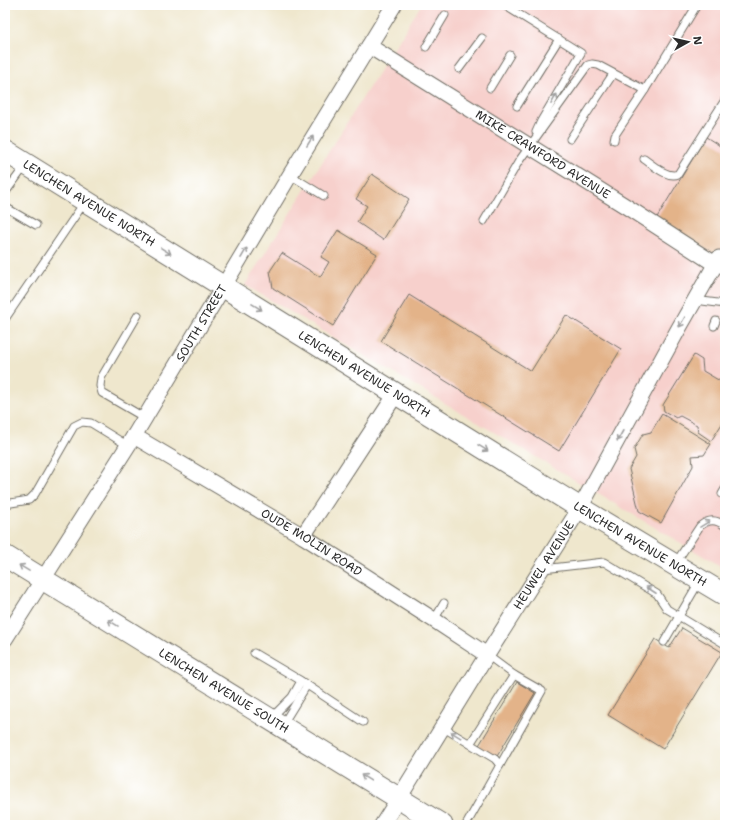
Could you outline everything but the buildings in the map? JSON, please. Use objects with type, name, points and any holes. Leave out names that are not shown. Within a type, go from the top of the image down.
[{"type":"main road","name":"LENCHEN AVENUE NORTH","points":[[5,151],[224,287],[355,364],[396,394],[580,508],[725,595]]},
{"type":"main road","name":"LENCHEN AVENUE SOUTH","points":[[5,556],[442,825]]},
{"type":"street","name":"SOUTH STREET","points":[[5,638],[131,441],[290,175],[394,5]]},
{"type":"street","name":"MIKE CRAWFORD AVENUE","points":[[369,46],[718,265]]},
{"type":"street","name":"HEUWEL AVENUE","points":[[382,825],[580,508],[695,300],[718,265]]},
{"type":"street","points":[[303,536],[396,394]]},
{"type":"street","name":"OUDE MOLIN ROAD","points":[[131,441],[303,536],[487,655]]},
{"type":"lane","points":[[369,46],[401,5]]},
{"type":"lane","points":[[504,5],[578,50],[581,54],[541,121],[530,146]]},
{"type":"lane","points":[[614,140],[615,135],[645,90],[697,5]]},
{"type":"lane","points":[[426,47],[445,15]]},
{"type":"lane","points":[[459,69],[482,38]]},
{"type":"lane","points":[[517,106],[559,38]]},
{"type":"lane","points":[[490,88],[510,55]]},
{"type":"lane","points":[[484,220],[519,161],[586,66],[592,64],[645,90]]},
{"type":"lane","points":[[570,138],[613,74]]},
{"type":"lane","points":[[644,159],[665,172],[672,175],[678,174],[725,100]]},
{"type":"lane","points":[[5,193],[26,164]]},
{"type":"lane","points":[[290,175],[324,196]]},
{"type":"lane","points":[[5,319],[85,201]]},
{"type":"lane","points":[[5,207],[36,225]]},
{"type":"lane","points":[[695,300],[725,304]]},
{"type":"lane","points":[[138,315],[101,378],[100,386],[102,393],[145,418]]},
{"type":"lane","points":[[5,504],[29,500],[35,494],[74,426],[82,422],[91,423],[131,441]]},
{"type":"lane","points":[[675,565],[700,526],[705,522],[716,520],[725,526]]},
{"type":"lane","points":[[541,569],[604,562],[651,589],[657,594],[667,609],[723,643]]},
{"type":"lane","points":[[664,642],[700,580]]},
{"type":"lane","points":[[434,620],[444,603]]},
{"type":"lane","points":[[254,653],[304,683],[363,722]]},
{"type":"lane","points":[[466,825],[542,691],[514,675],[487,655]]},
{"type":"lane","points":[[470,744],[514,675]]},
{"type":"lane","points":[[276,722],[304,683]]},
{"type":"lane","points":[[276,722],[292,697],[304,683]]},
{"type":"lane","points":[[442,727],[495,759],[500,765]]},
{"type":"shaded area","points":[[421,5],[725,5],[725,569],[245,285]]}]
